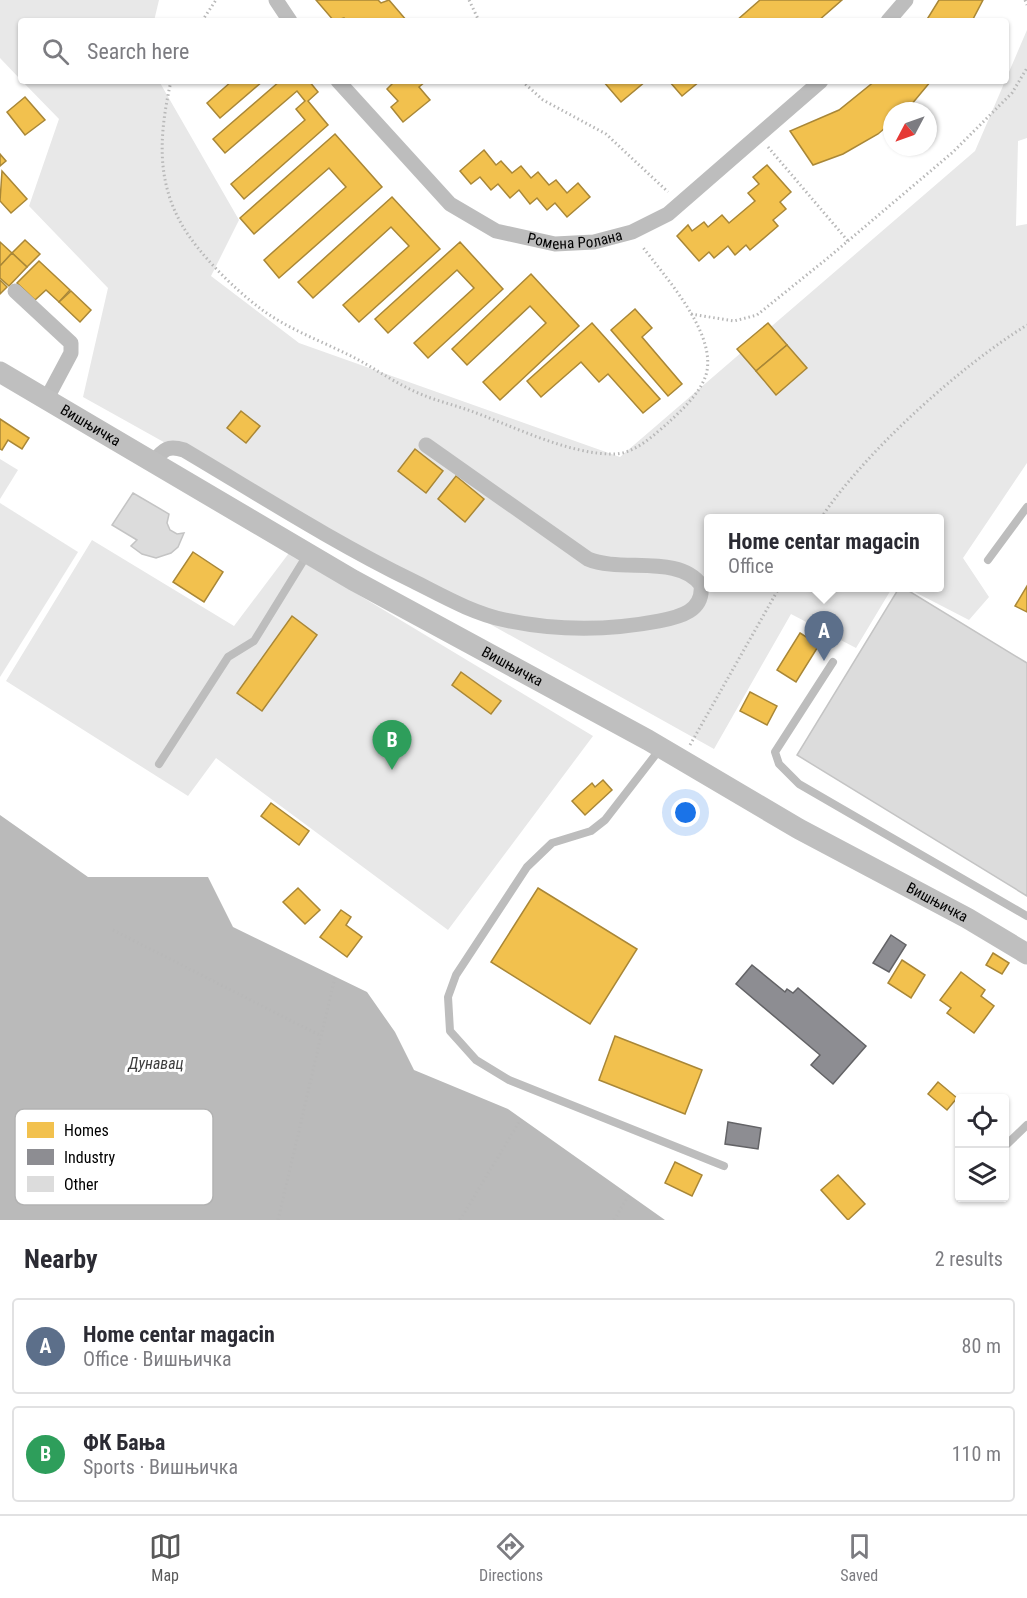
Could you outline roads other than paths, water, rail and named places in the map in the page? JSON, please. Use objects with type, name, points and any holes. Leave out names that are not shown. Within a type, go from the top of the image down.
[{"type":"street","points":[[276,0],[288,18]]},
{"type":"street","points":[[891,18],[906,0]]},
{"type":"street","name":"Ромена Ролана","points":[[341,84],[438,194],[481,224],[510,235],[555,244],[594,242],[632,232],[682,204],[818,84]]},
{"type":"street","points":[[15,291],[71,343],[71,353],[46,400]]},
{"type":"street","name":"Вишњичка","points":[[0,372],[361,585],[661,747],[799,829],[967,918],[1027,954]]},
{"type":"street","points":[[153,462],[170,447],[184,450],[384,567],[467,608],[505,620],[568,628],[614,628],[673,618],[694,608],[700,600],[701,585],[689,572],[672,567],[610,565],[588,559],[426,445]]},
{"type":"lane","points":[[988,560],[1027,507]]},
{"type":"lane","points":[[159,764],[228,657],[254,641],[308,553]]},
{"type":"lane","points":[[833,662],[775,752],[779,764],[799,784],[1027,916]]},
{"type":"lane","points":[[661,747],[605,819],[591,831],[552,843],[527,867],[452,986],[447,1006],[450,1031],[476,1060],[509,1080],[724,1166]]},
{"type":"lane","points":[[1009,1143],[1027,1125]]},
{"type":"water","name":"Дунавац","points":[[0,815],[88,877],[208,877],[233,927],[367,992],[395,1032],[414,1070],[508,1109],[665,1220],[0,1220]]},
{"type":"place","name":"Home centar magacin","points":[[824,661]]},
{"type":"place","name":"ФК Бања","points":[[392,770]]}]
